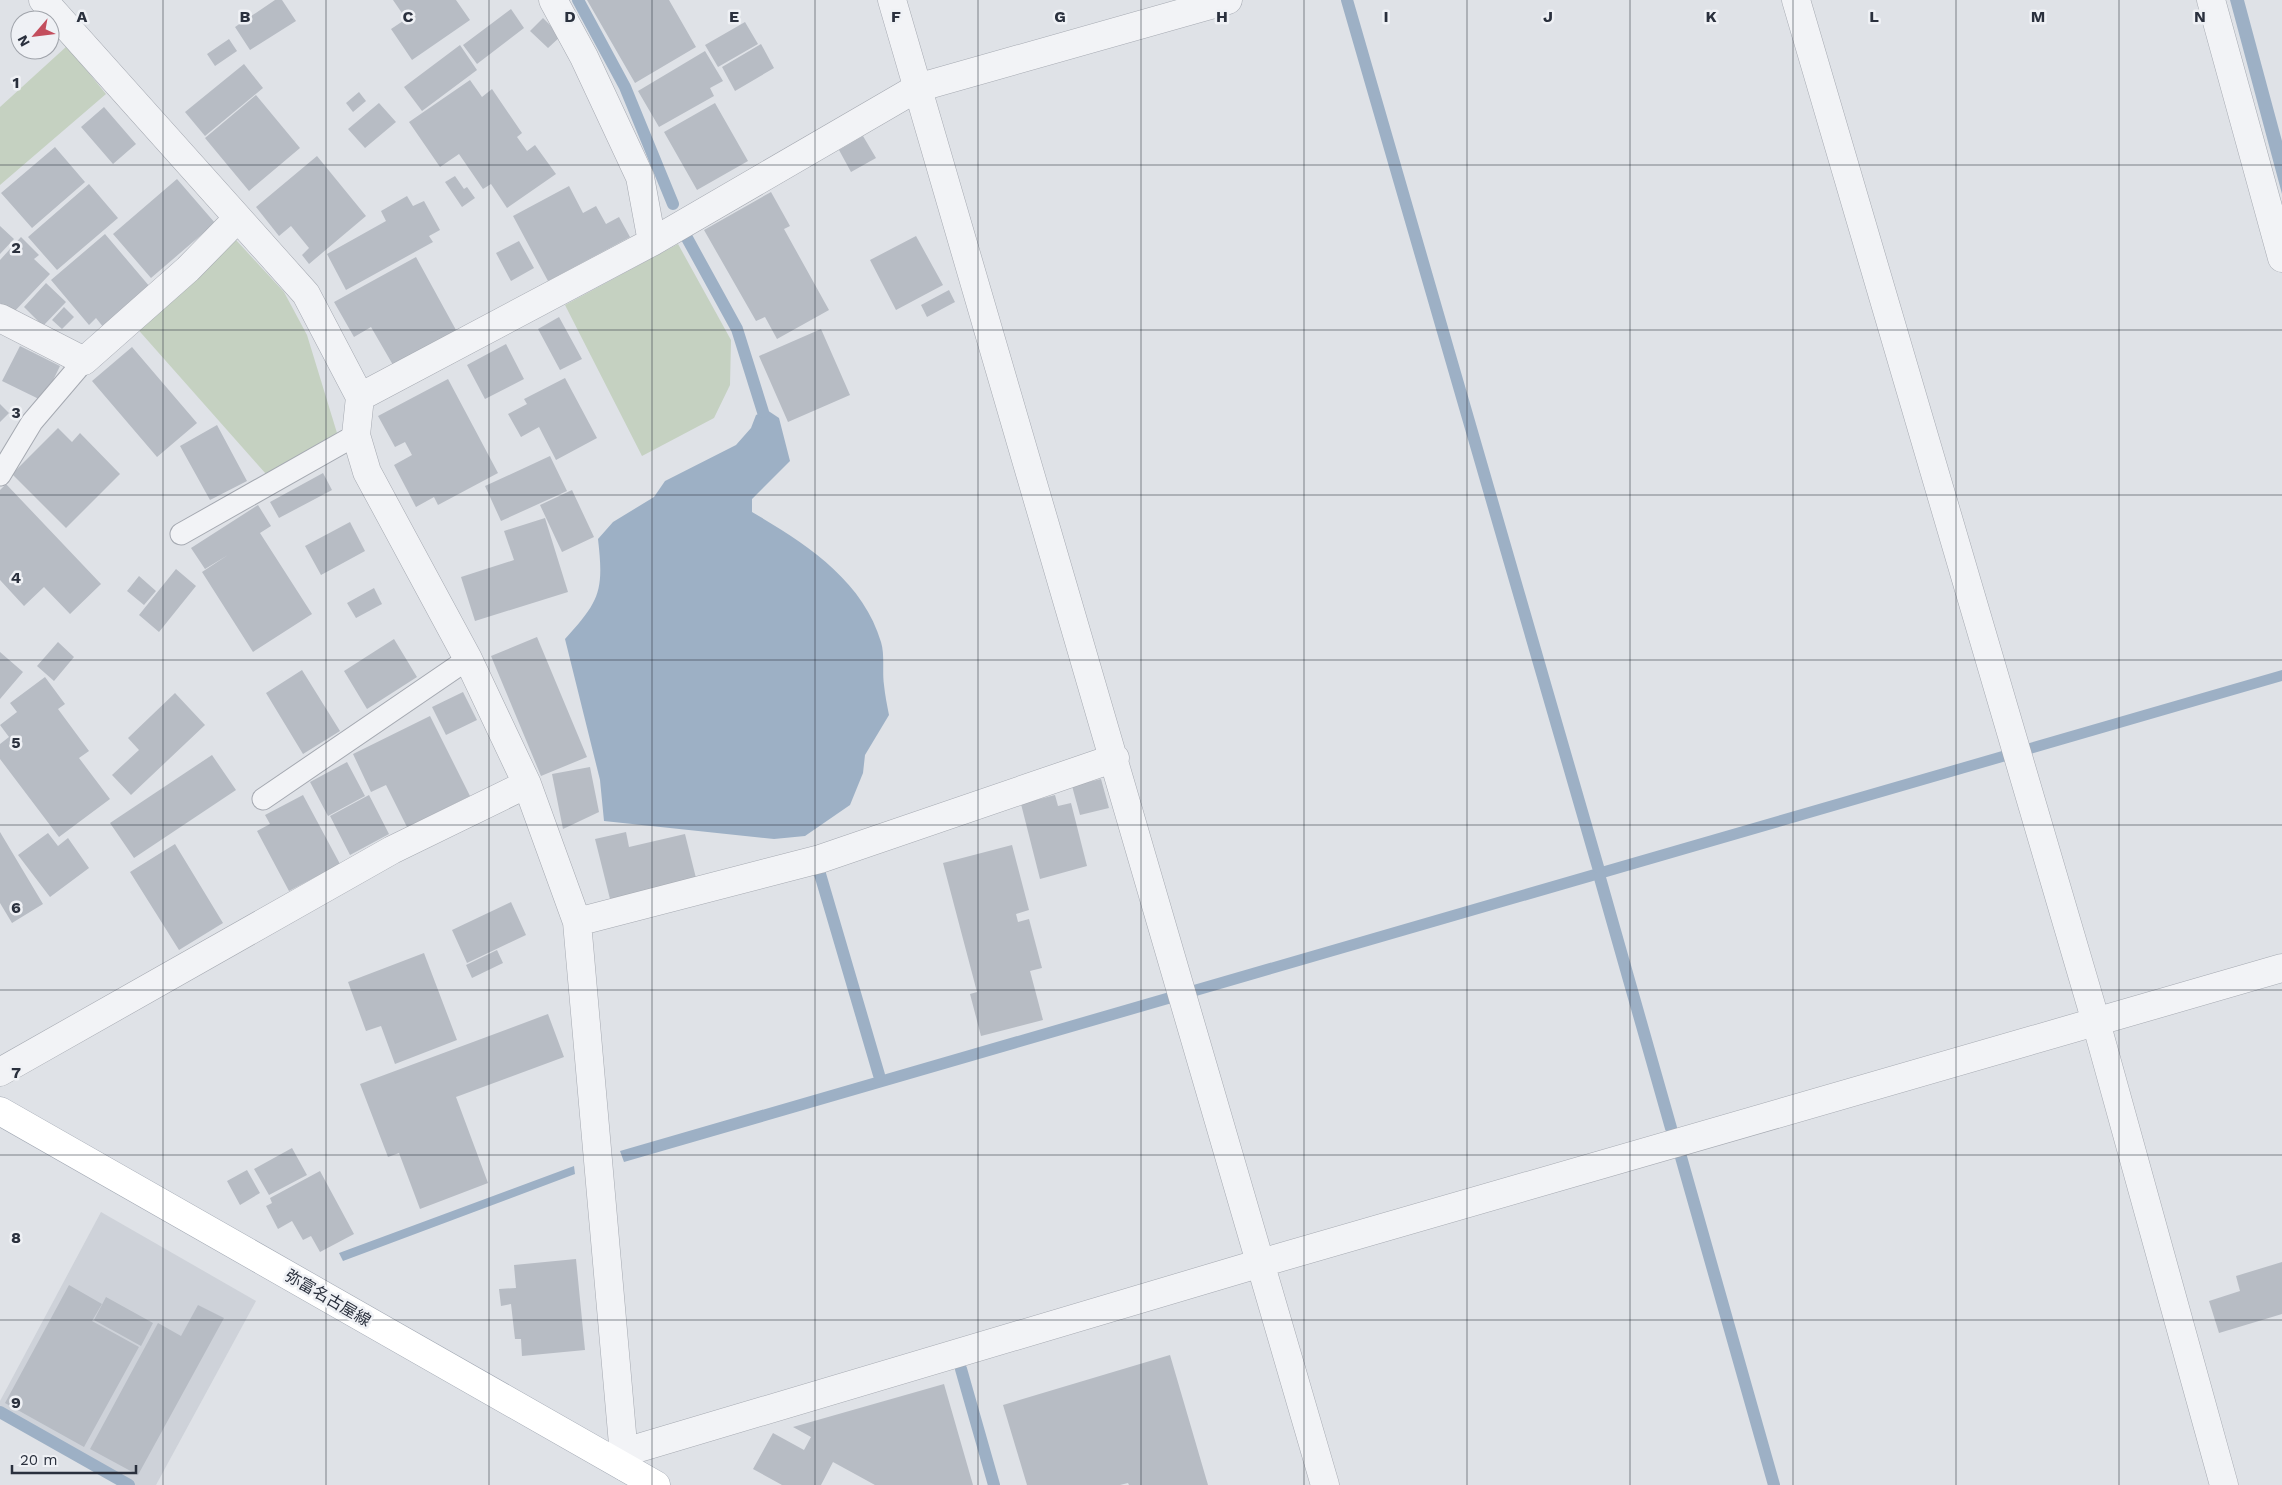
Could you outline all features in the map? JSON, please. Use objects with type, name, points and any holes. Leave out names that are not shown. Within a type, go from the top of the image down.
[{"type":"main road","name":"弥富名古屋線","points":[[0,1112],[625,1459],[656,1485]]},
{"type":"street","points":[[43,0],[306,294],[360,398],[356,435],[366,472],[468,659],[527,784],[577,922],[625,1459],[1261,1263],[2282,968]]},
{"type":"street","points":[[553,0],[584,58],[640,177],[652,242]]},
{"type":"street","points":[[892,0],[916,88],[1115,758],[1325,1485]]},
{"type":"street","points":[[360,398],[652,242],[916,88],[1228,0]]},
{"type":"street","points":[[1796,0],[2096,1022],[2224,1485]]},
{"type":"street","points":[[2211,0],[2282,258]]},
{"type":"street","points":[[0,318],[84,361],[188,269],[238,219]]},
{"type":"street","points":[[577,922],[820,858],[1115,758]]},
{"type":"street","points":[[0,1072],[392,850],[527,784]]},
{"type":"lane","points":[[0,475],[32,422],[84,361]]},
{"type":"lane","points":[[181,534],[356,435]]},
{"type":"lane","points":[[263,799],[468,659]]},
{"type":"shaded area","points":[[101,1212],[256,1301],[156,1485],[129,1485],[0,1412],[0,1401]]},
{"type":"green space","points":[[67,46],[106,94],[0,185],[0,107],[52,60],[60,60],[60,52]]},
{"type":"green space","points":[[236,240],[284,292],[307,335],[337,433],[266,474],[134,325],[225,243]]},
{"type":"green space","points":[[678,244],[731,340],[730,385],[714,418],[642,456],[565,305]]},
{"type":"water","points":[[2230,0],[2244,0],[2282,141],[2282,194]]},
{"type":"water","points":[[767,410],[779,418],[790,461],[752,499],[752,512],[792,537],[830,565],[861,600],[881,642],[885,696],[889,715],[865,755],[863,773],[850,805],[805,836],[774,839],[604,821],[600,780],[565,639],[586,615],[597,594],[600,571],[598,539],[613,522],[654,497],[665,481],[736,445],[751,428],[756,415]]},
{"type":"water","points":[[2282,670],[2282,681],[624,1162],[620,1151]]},
{"type":"water","points":[[574,1166],[575,1174],[343,1261],[339,1253]]},
{"type":"building","points":[[275,0],[282,0],[296,21],[250,50],[235,27]]},
{"type":"building","points":[[393,0],[456,0],[470,20],[412,60],[391,29],[406,19]]},
{"type":"building","points":[[587,0],[669,0],[696,47],[635,83]]},
{"type":"building","points":[[511,9],[524,28],[477,64],[463,45]]},
{"type":"building","points":[[543,18],[561,36],[548,48],[530,31]]},
{"type":"building","points":[[745,22],[758,44],[718,67],[705,45]]},
{"type":"building","points":[[229,39],[237,51],[215,66],[207,54]]},
{"type":"building","points":[[761,44],[774,68],[735,91],[722,67]]},
{"type":"building","points":[[460,45],[477,70],[422,111],[404,87]]},
{"type":"building","points":[[705,51],[723,81],[710,88],[714,96],[659,127],[638,91]]},
{"type":"building","points":[[244,64],[263,88],[205,136],[185,112]]},
{"type":"building","points":[[470,80],[482,97],[492,89],[522,133],[517,137],[527,151],[535,145],[556,174],[507,208],[491,184],[483,189],[459,154],[440,167],[409,122]]},
{"type":"building","points":[[359,92],[366,101],[353,112],[346,103]]},
{"type":"building","points":[[256,95],[300,148],[249,191],[205,138]]},
{"type":"building","points":[[379,103],[396,122],[365,148],[348,129]]},
{"type":"building","points":[[715,103],[748,161],[697,190],[664,132]]},
{"type":"building","points":[[104,107],[136,144],[113,164],[81,127]]},
{"type":"building","points":[[863,136],[876,158],[851,172],[839,150]]},
{"type":"building","points":[[55,147],[85,182],[32,228],[1,193]]},
{"type":"building","points":[[317,156],[366,216],[309,264],[302,255],[309,248],[291,226],[279,236],[256,207]]},
{"type":"building","points":[[455,176],[464,189],[467,187],[475,198],[462,207],[445,182]]},
{"type":"building","points":[[177,179],[215,223],[151,278],[113,234]]},
{"type":"building","points":[[89,184],[118,218],[57,270],[28,237]]},
{"type":"building","points":[[569,186],[583,213],[596,206],[606,224],[619,217],[630,237],[548,281],[513,216]]},
{"type":"building","points":[[771,192],[790,226],[784,229],[829,310],[777,339],[765,317],[756,321],[704,230]]},
{"type":"building","points":[[407,196],[413,206],[424,201],[440,230],[429,236],[433,242],[346,290],[327,254],[386,221],[381,211]]},
{"type":"building","points":[[0,226],[14,239],[0,254]]},
{"type":"building","points":[[105,234],[150,287],[104,328],[96,318],[89,325],[51,280]]},
{"type":"building","points":[[916,236],[943,285],[896,310],[870,260]]},
{"type":"building","points":[[21,237],[39,255],[34,259],[50,274],[12,314],[0,303],[0,260]]},
{"type":"building","points":[[519,241],[534,268],[511,281],[496,253]]},
{"type":"building","points":[[416,257],[456,330],[393,365],[371,327],[354,337],[334,302]]},
{"type":"building","points":[[46,283],[66,302],[43,326],[24,307]]},
{"type":"building","points":[[949,290],[955,302],[927,317],[921,305]]},
{"type":"building","points":[[64,307],[74,317],[62,329],[52,320]]},
{"type":"building","points":[[559,317],[582,359],[560,370],[538,329]]},
{"type":"building","points":[[821,329],[850,395],[788,422],[759,356]]},
{"type":"building","points":[[506,344],[524,379],[485,399],[467,365]]},
{"type":"building","points":[[20,346],[60,366],[43,401],[2,381]]},
{"type":"building","points":[[132,347],[197,423],[157,457],[92,381]]},
{"type":"building","points":[[565,378],[597,438],[556,460],[539,427],[521,437],[508,414],[527,404],[524,399]]},
{"type":"building","points":[[448,379],[498,473],[438,505],[434,497],[416,507],[394,465],[412,455],[405,442],[395,447],[378,416]]},
{"type":"building","points":[[0,404],[9,413],[0,422]]},
{"type":"building","points":[[217,425],[247,481],[210,500],[180,446]]},
{"type":"building","points":[[58,428],[72,442],[80,433],[120,474],[66,528],[12,474]]},
{"type":"building","points":[[550,456],[567,491],[501,521],[485,486]]},
{"type":"building","points":[[323,473],[332,490],[279,518],[270,502]]},
{"type":"building","points":[[6,484],[101,584],[70,614],[44,587],[24,606],[0,580],[0,490]]},
{"type":"building","points":[[572,490],[594,537],[562,552],[540,505]]},
{"type":"building","points":[[258,505],[271,526],[260,533],[312,614],[253,652],[202,572],[228,555],[205,569],[191,548]]},
{"type":"building","points":[[545,518],[568,592],[475,621],[461,577],[514,560],[504,531]]},
{"type":"building","points":[[350,522],[365,551],[321,575],[305,546]]},
{"type":"building","points":[[176,569],[196,586],[159,632],[139,615]]},
{"type":"building","points":[[139,576],[156,591],[144,605],[127,591]]},
{"type":"building","points":[[374,588],[382,604],[356,618],[347,603]]},
{"type":"building","points":[[537,637],[587,757],[541,776],[491,656]]},
{"type":"building","points":[[394,639],[417,677],[367,709],[344,671]]},
{"type":"building","points":[[58,642],[74,657],[54,681],[37,666]]},
{"type":"building","points":[[0,652],[23,672],[0,699]]},
{"type":"building","points":[[302,670],[340,731],[303,754],[266,693]]},
{"type":"building","points":[[45,677],[65,704],[58,709],[89,751],[79,758],[110,799],[59,837],[0,759],[0,744],[9,737],[0,725],[17,712],[10,703]]},
{"type":"building","points":[[463,692],[477,720],[446,735],[432,707]]},
{"type":"building","points":[[175,693],[205,725],[131,795],[112,775],[139,750],[128,738]]},
{"type":"building","points":[[430,716],[470,796],[407,827],[386,785],[371,792],[353,754]]},
{"type":"building","points":[[212,755],[236,790],[134,858],[110,823]]},
{"type":"building","points":[[347,762],[365,796],[328,816],[310,782]]},
{"type":"building","points":[[590,767],[599,812],[563,829],[552,774]]},
{"type":"building","points":[[1101,779],[1109,808],[1080,815],[1072,786]]},
{"type":"building","points":[[303,795],[340,864],[289,891],[257,831],[270,824],[265,815]]},
{"type":"building","points":[[369,795],[389,834],[350,855],[330,816]]},
{"type":"building","points":[[1055,795],[1058,806],[1071,803],[1087,866],[1040,879],[1021,804]]},
{"type":"building","points":[[0,832],[43,904],[12,923],[0,903]]},
{"type":"building","points":[[626,832],[629,847],[685,834],[696,878],[610,899],[595,839]]},
{"type":"building","points":[[48,833],[58,846],[68,838],[89,868],[50,897],[18,855]]},
{"type":"building","points":[[175,844],[223,923],[179,950],[130,872]]},
{"type":"building","points":[[1012,845],[1029,910],[1016,914],[1018,922],[1029,919],[1042,968],[1030,971],[1043,1020],[981,1036],[970,994],[977,992],[943,863]]},
{"type":"building","points":[[511,902],[526,935],[467,963],[452,930]]},
{"type":"building","points":[[497,950],[503,963],[472,978],[466,965]]},
{"type":"building","points":[[424,953],[457,1040],[395,1064],[381,1026],[366,1031],[348,982]]},
{"type":"building","points":[[548,1014],[564,1057],[456,1097],[488,1183],[420,1209],[399,1153],[388,1157],[360,1084]]},
{"type":"building","points":[[292,1148],[307,1175],[269,1195],[254,1169]]},
{"type":"building","points":[[247,1170],[260,1193],[240,1205],[227,1181]]},
{"type":"building","points":[[320,1171],[354,1234],[320,1252],[311,1236],[303,1240],[292,1221],[278,1229],[266,1206],[272,1203],[270,1198]]},
{"type":"building","points":[[576,1259],[585,1350],[522,1356],[521,1339],[515,1339],[511,1304],[501,1306],[499,1289],[516,1288],[514,1265]]},
{"type":"building","points":[[2282,1262],[2282,1314],[2219,1333],[2209,1301],[2240,1291],[2236,1276]]},
{"type":"building","points":[[69,1285],[102,1304],[92,1321],[139,1347],[84,1447],[5,1403]]},
{"type":"building","points":[[106,1297],[153,1323],[141,1346],[94,1320]]},
{"type":"building","points":[[198,1305],[224,1318],[138,1475],[90,1449],[158,1323],[181,1336]]},
{"type":"building","points":[[1170,1355],[1208,1485],[1129,1485],[1128,1483],[1120,1485],[1027,1485],[1003,1405]]},
{"type":"building","points":[[944,1384],[973,1485],[875,1485],[833,1462],[821,1485],[782,1485],[753,1469],[773,1433],[804,1450],[811,1437],[793,1427]]},
{"type":"waterway","points":[[578,0],[625,87],[673,204]]},
{"type":"waterway","points":[[1347,0],[1598,867]]},
{"type":"waterway","points":[[687,238],[737,329],[763,412]]},
{"type":"waterway","points":[[820,874],[879,1075]]},
{"type":"waterway","points":[[1600,878],[1671,1128]]},
{"type":"waterway","points":[[1681,1157],[1774,1485]]},
{"type":"waterway","points":[[961,1369],[994,1485]]},
{"type":"waterway","points":[[0,1412],[129,1485]]}]
